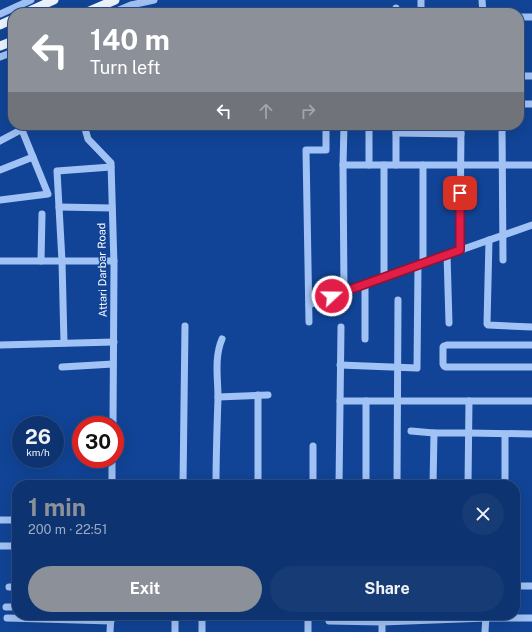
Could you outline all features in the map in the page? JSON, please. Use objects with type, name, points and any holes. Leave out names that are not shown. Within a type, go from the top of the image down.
[{"type":"main road","points":[[36,8],[54,0]]},
{"type":"main road","points":[[97,8],[116,0]]},
{"type":"street","points":[[13,8],[31,0]]},
{"type":"street","points":[[124,8],[154,0]]},
{"type":"street","points":[[0,140],[22,130],[48,194],[0,200]]},
{"type":"street","points":[[64,343],[62,261],[57,171],[111,167],[111,163],[88,139],[85,130]]},
{"type":"street","points":[[309,322],[306,150],[326,150],[326,130]]},
{"type":"street","points":[[344,130],[344,291]]},
{"type":"street","points":[[369,130],[369,165]]},
{"type":"street","points":[[460,250],[461,130]]},
{"type":"street","points":[[502,130],[503,260]]},
{"type":"street","points":[[396,165],[396,133],[461,134]]},
{"type":"street","points":[[0,170],[33,157]]},
{"type":"street","points":[[343,165],[532,165]]},
{"type":"street","points":[[384,165],[384,277]]},
{"type":"street","points":[[340,365],[417,368],[423,165]]},
{"type":"street","name":"Attari Darbar Road","points":[[111,167],[114,261],[113,416]]},
{"type":"street","points":[[59,208],[112,208]]},
{"type":"street","points":[[41,261],[42,214]]},
{"type":"street","points":[[309,305],[447,254],[532,225]]},
{"type":"street","points":[[489,240],[487,324],[488,326],[532,327]]},
{"type":"street","points":[[447,254],[449,323]]},
{"type":"street","points":[[0,262],[114,261]]},
{"type":"street","points":[[365,284],[365,339]]},
{"type":"street","points":[[397,480],[398,300]]},
{"type":"street","points":[[183,480],[185,326]]},
{"type":"street","points":[[339,480],[341,327]]},
{"type":"street","points":[[216,480],[218,397],[216,360],[218,348],[222,340]]},
{"type":"street","points":[[0,345],[114,342]]},
{"type":"street","points":[[532,345],[447,345],[443,348],[443,364],[446,367],[532,367]]},
{"type":"street","points":[[62,367],[113,364]]},
{"type":"street","points":[[258,395],[258,480]]},
{"type":"street","points":[[218,397],[268,395]]},
{"type":"street","points":[[340,401],[532,401]]},
{"type":"street","points":[[366,401],[366,480]]},
{"type":"street","points":[[468,480],[469,401]]},
{"type":"street","points":[[411,431],[434,433],[469,432],[532,434]]},
{"type":"street","points":[[433,480],[434,433]]},
{"type":"street","points":[[505,434],[505,480]]},
{"type":"street","points":[[313,446],[313,480]]},
{"type":"street","points":[[112,468],[112,480]]},
{"type":"street","points":[[0,520],[12,520]]},
{"type":"street","points":[[0,546],[12,546]]},
{"type":"street","points":[[520,586],[532,586]]},
{"type":"street","points":[[6,607],[12,607]]},
{"type":"street","points":[[520,617],[532,618]]},
{"type":"street","points":[[7,618],[12,618]]},
{"type":"street","points":[[110,632],[111,620]]},
{"type":"street","points":[[175,620],[175,632]]},
{"type":"street","points":[[202,620],[202,632]]},
{"type":"street","points":[[329,621],[347,620]]},
{"type":"street","points":[[382,620],[382,632]]},
{"type":"street","points":[[486,620],[486,632]]},
{"type":"street","points":[[308,622],[308,632]]},
{"type":"route","points":[[332,296],[460,250],[460,193]]}]
